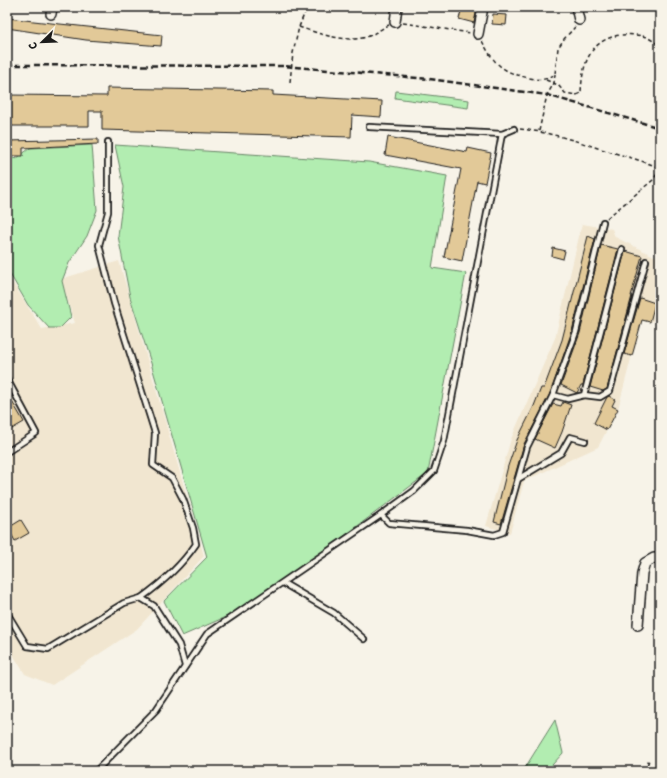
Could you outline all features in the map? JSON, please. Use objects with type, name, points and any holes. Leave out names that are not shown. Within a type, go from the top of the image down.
[{"type":"street","points":[[395,22],[397,7]]},
{"type":"street","points":[[478,34],[483,7]]},
{"type":"street","points":[[576,7],[578,20]]},
{"type":"street","points":[[638,625],[642,573],[645,563],[654,558],[660,558]]},
{"type":"lane","points":[[369,127],[502,134],[514,129]]},
{"type":"lane","points":[[96,771],[156,710],[207,634],[414,491],[434,471],[444,441],[502,134]]},
{"type":"lane","points":[[7,613],[28,646],[48,649],[124,603],[141,598],[159,585],[187,558],[196,544],[193,528],[183,499],[172,478],[153,465],[156,433],[114,303],[99,245],[108,212],[108,142]]},
{"type":"lane","points":[[381,514],[389,523],[467,530],[494,536],[503,532],[527,447],[554,395],[576,332],[603,222]]},
{"type":"lane","points":[[584,395],[622,249]]},
{"type":"lane","points":[[554,395],[568,399],[584,395],[600,397],[610,391],[646,261]]},
{"type":"lane","points":[[7,379],[36,433],[7,452]]},
{"type":"lane","points":[[518,479],[561,453],[570,437],[585,441]]},
{"type":"lane","points":[[282,583],[334,613],[364,639]]},
{"type":"lane","points":[[141,598],[154,606],[179,644],[185,666]]},
{"type":"path","points":[[290,82],[293,53],[307,7]]},
{"type":"path","points":[[539,131],[547,95],[554,83],[558,48],[564,39],[575,28],[578,20]]},
{"type":"path","points":[[300,27],[321,34],[350,38],[369,36],[395,22],[478,34],[488,53],[501,67],[510,73],[537,80],[546,80],[558,85],[565,93],[572,95],[576,95],[580,92],[581,80],[587,60],[593,49],[605,39],[622,35],[635,35],[647,37],[660,45]]},
{"type":"path","points":[[546,80],[555,74]]},
{"type":"path","points":[[514,129],[539,131],[569,138],[644,161],[660,169],[653,180],[603,222]]},
{"type":"path","points":[[658,304],[660,323]]},
{"type":"path","points":[[645,771],[649,760]]},
{"type":"shaded area","points":[[582,224],[612,229],[615,237],[660,259],[660,319],[650,322],[641,320],[618,409],[598,447],[524,481],[510,533],[486,526],[511,439],[555,338]]},
{"type":"shaded area","points":[[119,261],[204,556],[137,629],[52,685],[25,674],[7,645],[7,274],[42,329],[75,323],[61,279]]},
{"type":"green space","points":[[396,91],[469,100],[468,108],[395,98]]},
{"type":"green space","points":[[92,145],[97,210],[87,236],[69,263],[62,281],[71,317],[60,328],[49,328],[28,305],[7,269],[7,156],[16,159],[30,148]]},
{"type":"green space","points":[[115,145],[369,162],[447,176],[432,268],[466,273],[428,473],[331,546],[230,615],[182,636],[164,601],[207,557],[151,363],[130,297],[118,236],[124,187]]},
{"type":"green space","points":[[555,720],[563,753],[552,765],[553,771],[523,771]]},
{"type":"building","points":[[462,7],[477,8],[474,23],[459,19]]},
{"type":"building","points":[[493,14],[507,15],[506,25],[492,24]]},
{"type":"building","points":[[7,18],[162,35],[161,46],[86,40],[7,28]]},
{"type":"building","points":[[107,88],[273,91],[273,95],[382,101],[381,117],[352,115],[351,137],[102,130],[102,111],[89,111],[89,126],[7,126],[7,95],[107,96]]},
{"type":"building","points":[[388,137],[467,152],[468,148],[491,153],[485,183],[477,181],[462,261],[444,257],[461,169],[385,155]]},
{"type":"building","points":[[98,139],[98,144],[23,148],[23,156],[7,156],[7,141]]},
{"type":"building","points":[[588,236],[595,239],[572,331],[550,394],[524,444],[501,524],[494,522],[508,466],[517,440],[541,388],[544,388],[562,340]]},
{"type":"building","points":[[601,245],[618,249],[583,385],[581,385],[577,393],[561,385],[580,333]]},
{"type":"building","points":[[553,248],[565,251],[563,259],[552,256]]},
{"type":"building","points":[[625,251],[642,256],[607,389],[603,391],[590,387]]},
{"type":"building","points":[[640,298],[655,303],[650,322],[642,320],[632,356],[624,354]]},
{"type":"building","points":[[7,393],[24,422],[10,430],[7,425]]},
{"type":"building","points":[[609,396],[615,400],[612,406],[618,409],[607,430],[594,423],[607,397]]},
{"type":"building","points":[[563,402],[571,405],[555,448],[535,439],[553,404],[561,406]]},
{"type":"building","points":[[21,520],[29,533],[15,541],[8,528]]},
{"type":"railway","points":[[7,65],[284,66],[429,79],[547,95],[660,128]]}]
